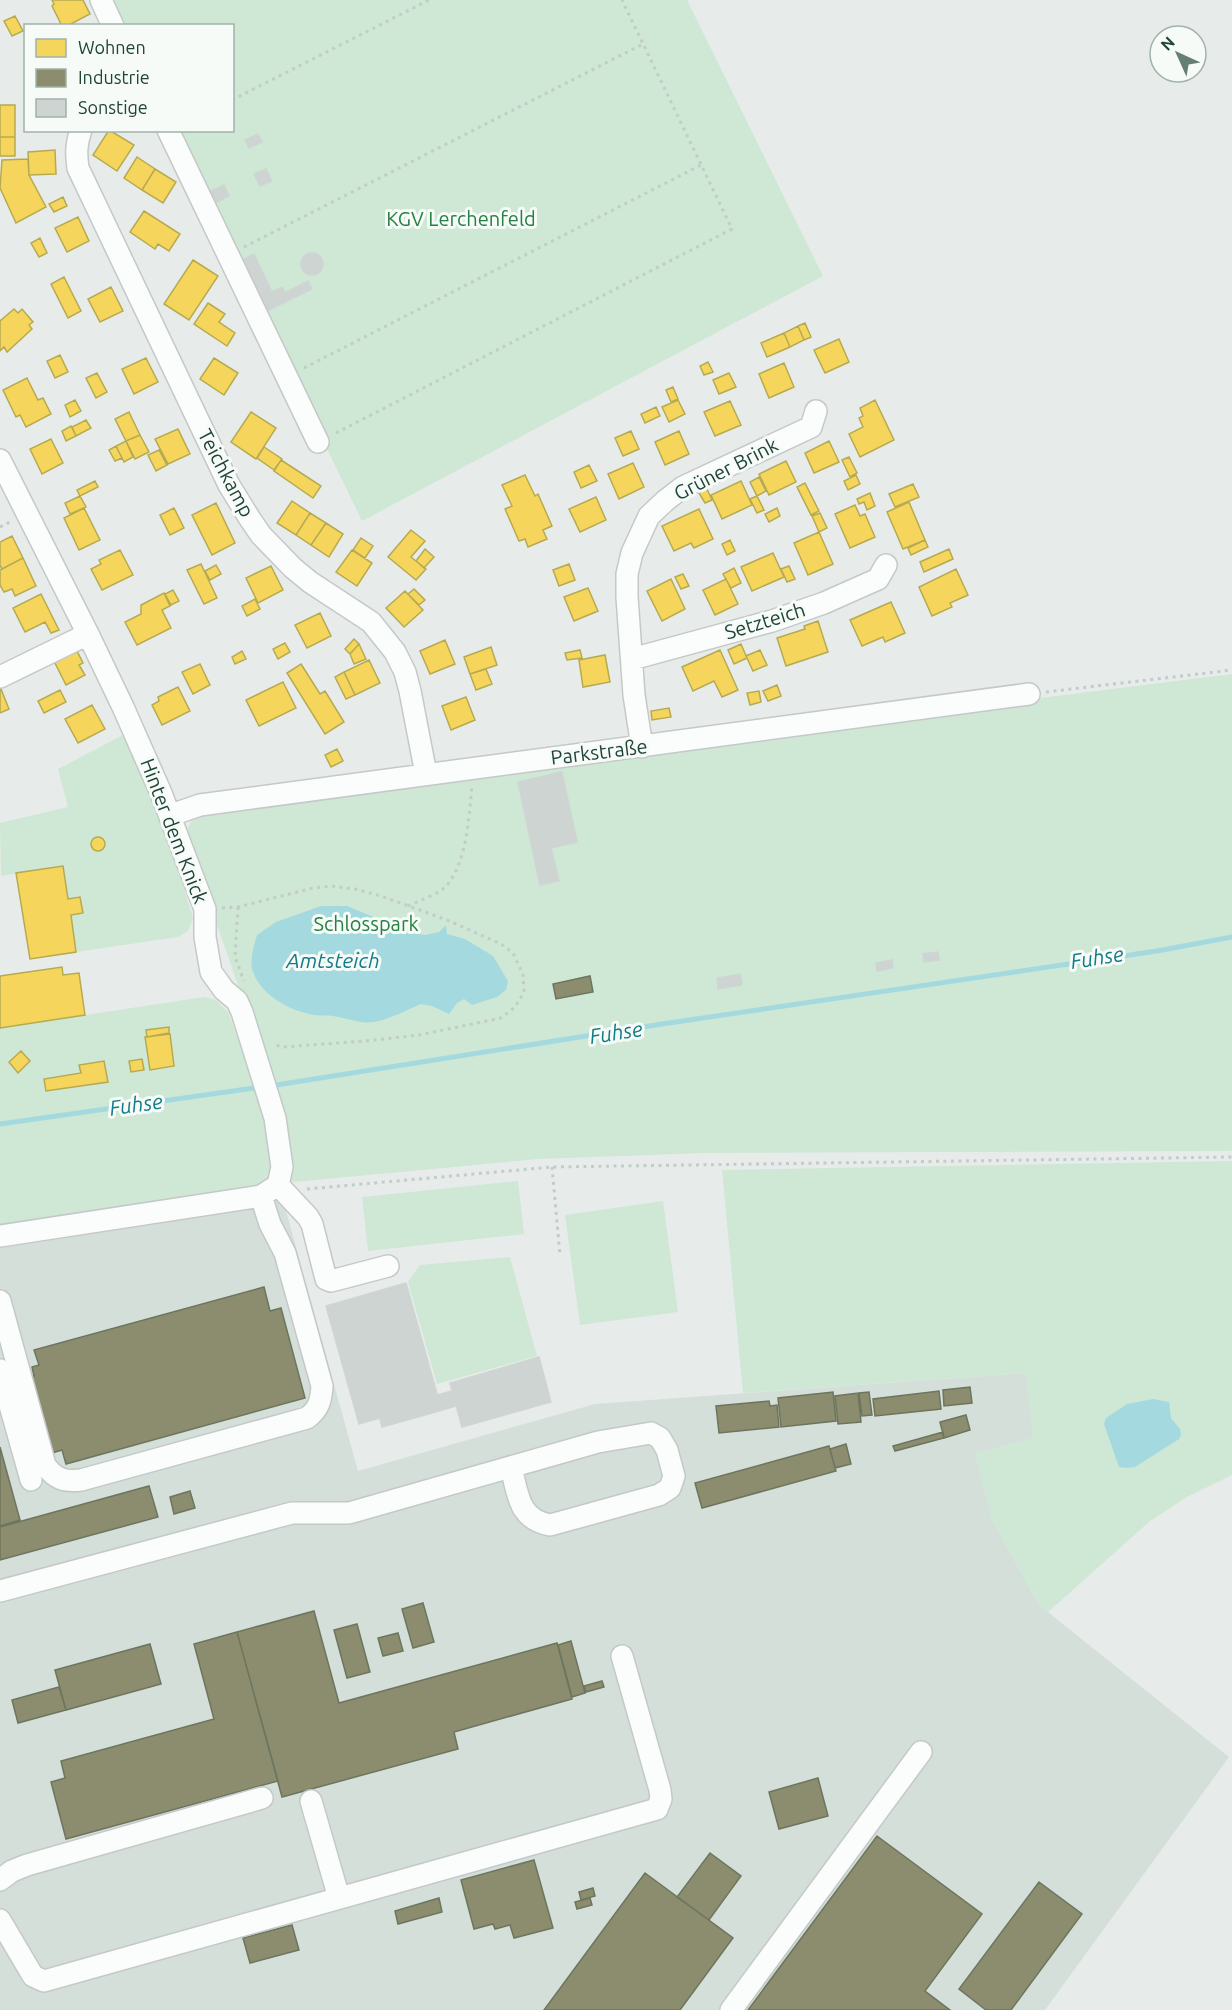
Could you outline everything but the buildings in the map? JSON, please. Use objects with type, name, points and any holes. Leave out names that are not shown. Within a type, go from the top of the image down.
[{"type":"street","points":[[101,0],[112,24]]},
{"type":"street","name":"Teichkamp","points":[[80,132],[76,154],[78,168],[229,485],[250,519],[277,551],[310,582],[371,622],[395,652],[405,672],[410,691],[426,774]]},
{"type":"street","points":[[169,132],[318,442]]},
{"type":"street","name":"Grüner Brink","points":[[642,747],[634,694],[627,574],[632,553],[649,516],[683,487],[811,427],[816,411]]},
{"type":"street","name":"Hinter dem Knick","points":[[0,460],[88,634],[171,815],[205,909],[205,937],[211,972],[224,990],[237,1002],[242,1012],[270,1096],[282,1167],[269,1191]]},
{"type":"street","name":"Setzteich","points":[[632,659],[772,621],[824,603],[878,579],[886,565]]},
{"type":"street","points":[[0,676],[88,634]]},
{"type":"street","name":"Parkstraße","points":[[171,815],[200,806],[426,774],[1029,694]]},
{"type":"street","points":[[0,1236],[269,1191],[308,1217],[312,1224],[326,1279],[331,1281],[388,1266]]},
{"type":"street","points":[[0,1301],[45,1465],[58,1479],[81,1480],[307,1418],[316,1411],[321,1401],[322,1386],[285,1253],[270,1224],[269,1191]]},
{"type":"street","points":[[0,1370],[31,1480]]},
{"type":"street","points":[[0,1592],[292,1513],[350,1513],[511,1467],[598,1443],[651,1433],[660,1438],[667,1450],[674,1476],[670,1488],[658,1495],[550,1525],[528,1516],[521,1503],[511,1467]]},
{"type":"street","points":[[0,1920],[33,1976],[44,1981],[657,1809],[661,1799],[660,1790],[622,1656]]},
{"type":"street","points":[[731,2010],[921,1752]]},
{"type":"street","points":[[0,1880],[12,1871],[27,1865],[262,1798]]},
{"type":"street","points":[[311,1801],[339,1898]]},
{"type":"path","points":[[234,99],[429,0]]},
{"type":"path","points":[[318,442],[732,229],[622,0]]},
{"type":"path","points":[[228,255],[643,44]]},
{"type":"path","points":[[286,377],[701,165]]},
{"type":"path","points":[[0,527],[12,521]]},
{"type":"path","points":[[1029,694],[1232,670]]},
{"type":"path","points":[[408,906],[445,887],[456,871],[468,825],[474,768]]},
{"type":"path","points":[[205,909],[238,907],[313,888],[331,886],[355,889],[408,906],[501,944],[513,953],[523,975],[524,992],[515,1007],[501,1017],[419,1035],[283,1047],[271,1043]]},
{"type":"path","points":[[238,907],[236,957],[246,987]]},
{"type":"path","points":[[269,1191],[552,1167],[1232,1157]]},
{"type":"path","points":[[552,1167],[560,1255]]},
{"type":"shaded area","points":[[266,1186],[283,1200],[358,1471],[595,1404],[1026,1373],[1034,1438],[975,1454],[992,1519],[1039,1605],[1229,1757],[1045,2010],[0,2010],[0,1227]]},
{"type":"green space","name":"KGV Lerchenfeld","points":[[110,0],[687,0],[823,276],[362,521],[173,132],[234,132],[234,24],[122,24]]},
{"type":"green space","name":"Schlosspark","points":[[1232,674],[1232,1151],[706,1153],[538,1159],[283,1183],[275,1090],[186,837],[191,822],[196,817],[203,814],[1032,699]]},
{"type":"green space","points":[[123,735],[162,825],[193,918],[188,931],[178,937],[76,952],[71,915],[82,912],[80,897],[68,899],[63,866],[1,876],[0,823],[68,807],[58,769]]},
{"type":"green space","points":[[204,997],[216,1000],[228,1012],[248,1067],[256,1072],[263,1093],[274,1173],[266,1186],[0,1227],[0,1028]]},
{"type":"green space","points":[[1232,1161],[1232,1475],[1187,1497],[1150,1521],[1047,1613],[1039,1605],[992,1519],[975,1454],[1033,1438],[1026,1373],[743,1393],[722,1170]]},
{"type":"green space","points":[[518,1181],[524,1234],[368,1251],[362,1197]]},
{"type":"green space","points":[[663,1201],[678,1312],[580,1325],[565,1215]]},
{"type":"green space","points":[[510,1257],[537,1356],[437,1384],[408,1282],[420,1265]]},
{"type":"water","name":"Amtsteich","points":[[321,906],[347,906],[410,932],[425,935],[439,932],[446,925],[447,934],[465,939],[493,956],[508,981],[506,990],[497,997],[472,1005],[464,999],[457,1003],[449,1014],[432,1006],[421,1004],[374,1022],[315,1015],[287,1006],[263,988],[253,972],[253,948],[257,935],[276,922]]},
{"type":"water","points":[[1153,1399],[1169,1402],[1171,1418],[1180,1429],[1179,1439],[1135,1467],[1119,1467],[1104,1424],[1106,1418],[1127,1404]]},
{"type":"waterway","name":"Fuhse","points":[[270,1086],[662,1024],[1157,951],[1232,937]]},
{"type":"waterway","name":"Fuhse","points":[[0,1124],[261,1087]]}]
